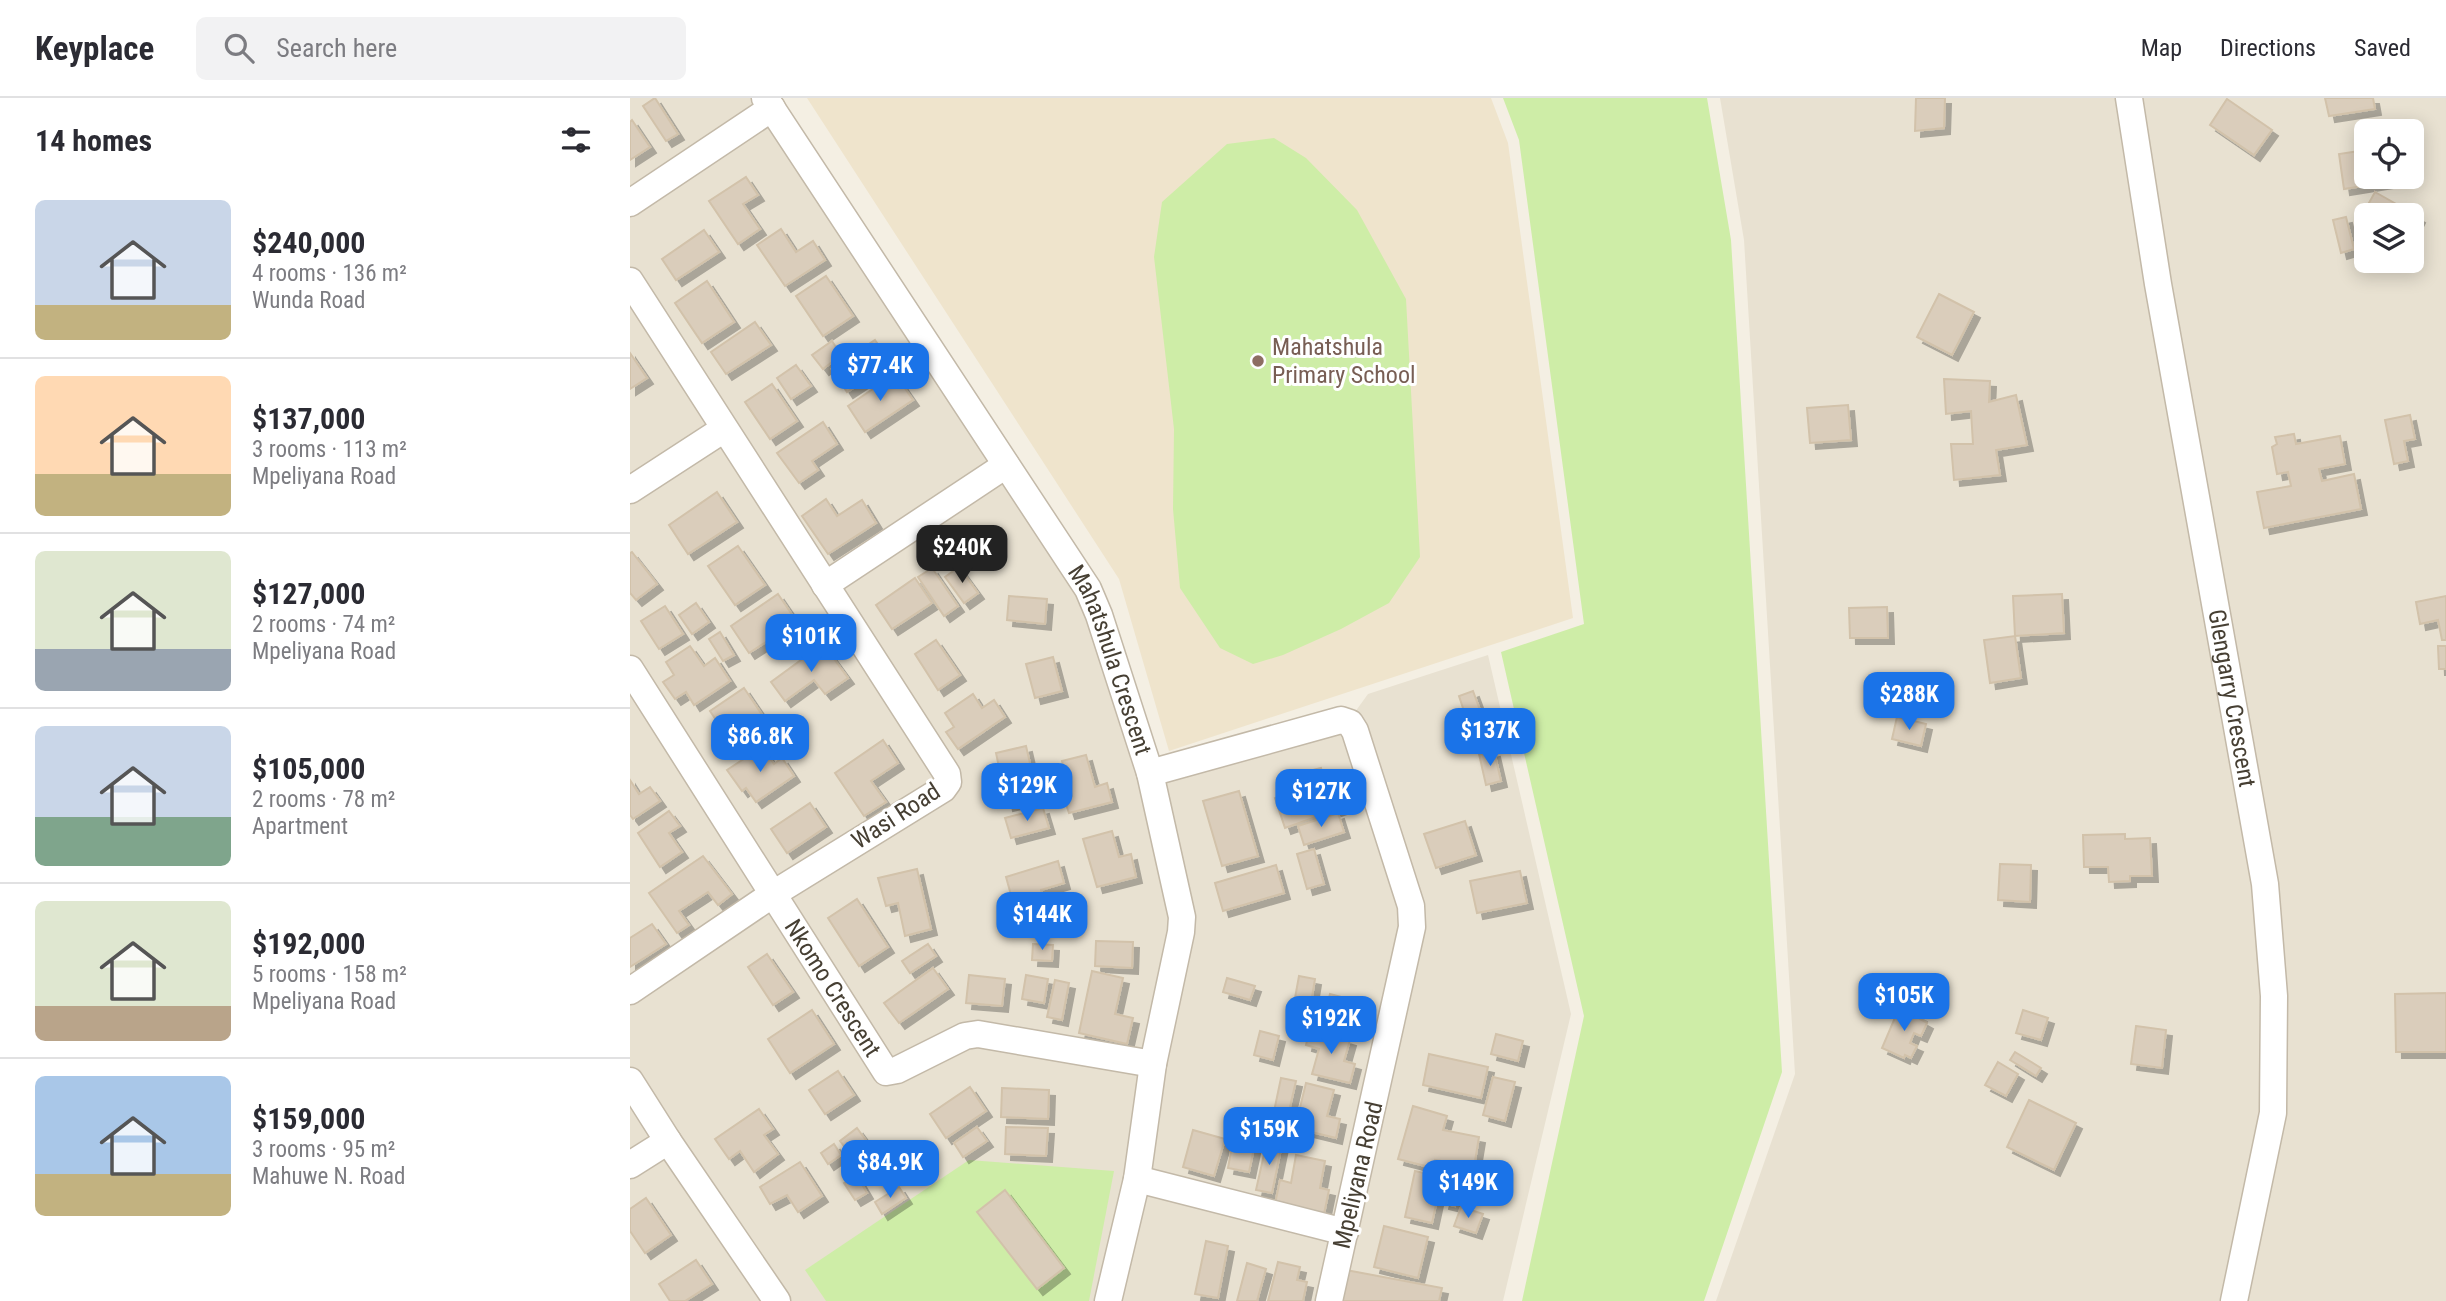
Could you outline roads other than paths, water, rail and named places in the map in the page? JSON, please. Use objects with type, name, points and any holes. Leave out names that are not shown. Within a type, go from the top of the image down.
[{"type":"street","name":"Glengarry Crescent","points":[[2129,98],[2158,284],[2265,884],[2274,996],[2273,1113],[2234,1301]]},
{"type":"street","points":[[630,203],[768,103]]},
{"type":"street","name":"Mahatshula Crescent","points":[[768,103],[1094,602],[1150,773],[1182,917],[1153,1064],[1137,1179],[1108,1301]]},
{"type":"street","name":"Wasi Road","points":[[630,281],[947,774],[948,782],[943,789],[773,894],[630,991]]},
{"type":"street","points":[[630,490],[724,429]]},
{"type":"street","points":[[825,586],[1006,465]]},
{"type":"street","name":"Nkomo Crescent","points":[[630,669],[888,1073],[965,1036],[978,1034],[1153,1064]]},
{"type":"street","name":"Mpeliyana Road","points":[[1150,773],[1341,720],[1349,723],[1355,731],[1410,906],[1412,927],[1329,1301]]},
{"type":"street","points":[[630,1081],[777,1301]]},
{"type":"street","points":[[630,1165],[668,1141]]},
{"type":"street","points":[[1137,1179],[1345,1232]]},
{"type":"place","name":"Mahatshula Primary School","points":[[1258,361]]}]
